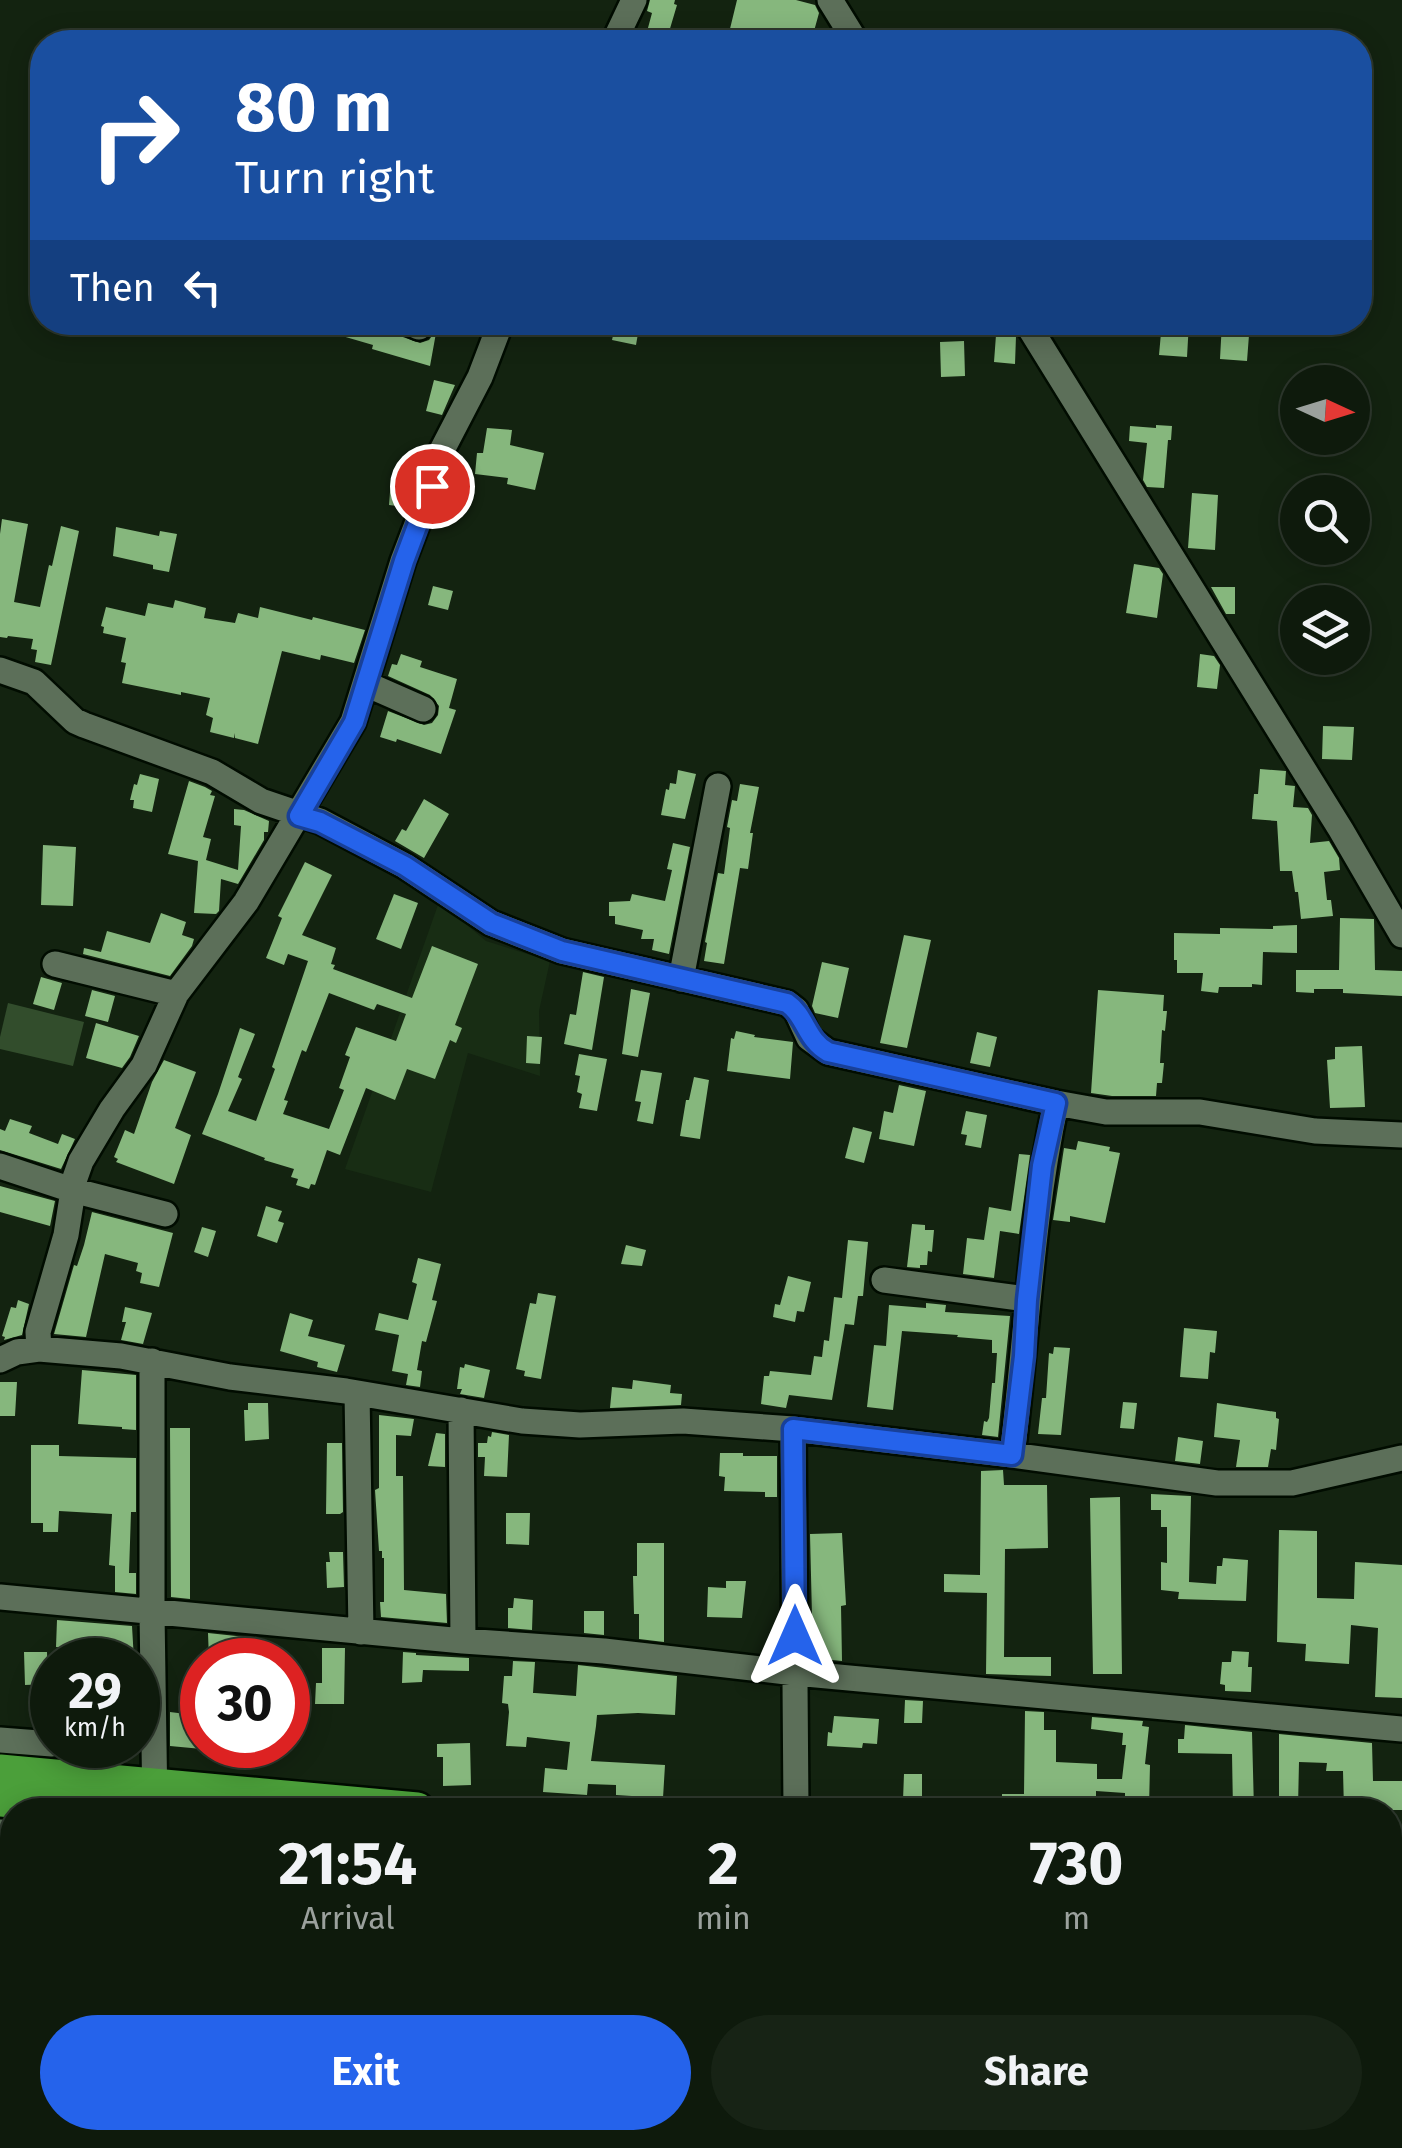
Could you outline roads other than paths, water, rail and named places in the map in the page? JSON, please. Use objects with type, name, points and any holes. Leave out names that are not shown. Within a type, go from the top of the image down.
[{"type":"highway","points":[[0,1772],[300,1798]]},
{"type":"street","points":[[620,30],[634,0]]},
{"type":"street","points":[[830,0],[849,30]]},
{"type":"street","points":[[39,1349],[38,1332],[66,1235],[72,1190],[81,1161],[144,1065],[176,994],[246,902],[354,722],[440,454],[480,377],[496,335]]},
{"type":"street","points":[[1034,335],[1402,935]]},
{"type":"street","points":[[0,670],[34,682],[75,721],[212,772],[261,801],[320,822],[405,866],[491,923],[562,951],[787,1003],[796,1010],[810,1038],[828,1052],[1106,1112],[1200,1112],[1315,1131],[1402,1134]]},
{"type":"street","points":[[366,684],[423,710]]},
{"type":"street","points":[[681,979],[718,786]]},
{"type":"street","points":[[55,964],[176,994]]},
{"type":"street","points":[[1012,1455],[1042,1166],[1056,1103]]},
{"type":"street","points":[[0,1166],[164,1214]]},
{"type":"street","points":[[884,1280],[1027,1300]]},
{"type":"street","points":[[0,1360],[17,1352],[39,1349],[152,1361],[230,1377],[357,1393],[522,1422],[580,1425],[683,1421],[793,1429],[1217,1483],[1292,1483],[1402,1458]]},
{"type":"street","points":[[150,1638],[152,1361]]},
{"type":"street","points":[[357,1393],[361,1632]]},
{"type":"street","points":[[461,1410],[463,1642]]},
{"type":"street","points":[[793,1429],[796,1798]]},
{"type":"street","points":[[0,1597],[463,1642],[604,1650],[795,1673],[1402,1729]]},
{"type":"street","points":[[0,1740],[30,1742]]}]
